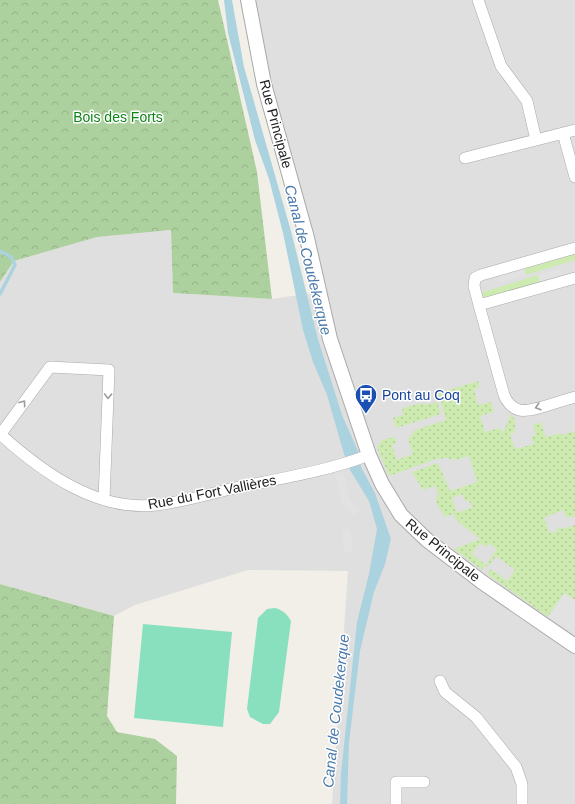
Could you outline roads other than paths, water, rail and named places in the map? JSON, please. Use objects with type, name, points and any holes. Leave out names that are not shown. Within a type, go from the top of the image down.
[{"type":"street","name":"Rue Principale","points":[[248,0],[264,84],[307,238],[328,329],[366,456],[390,500],[401,515],[416,531],[478,579],[575,645]]},
{"type":"street","points":[[478,0],[501,66],[527,102],[536,140]]},
{"type":"street","points":[[465,158],[575,130]]},
{"type":"street","points":[[563,133],[575,177]]},
{"type":"street","points":[[575,248],[478,276],[474,280],[474,286],[504,395],[511,406],[519,410],[528,410],[575,396]]},
{"type":"street","points":[[479,305],[575,278]]},
{"type":"street","points":[[0,434],[50,367],[109,370],[104,500]]},
{"type":"street","name":"Rue du Fort Vallières","points":[[0,434],[48,472],[78,489],[104,500],[126,505],[155,505],[344,464],[366,456]]},
{"type":"street","points":[[440,681],[445,692],[476,717],[516,767],[522,784],[522,804]]},
{"type":"street","points":[[396,804],[396,782],[424,782]]},
{"type":"water","points":[[224,0],[232,0],[244,67],[291,231],[318,339],[342,415],[358,451],[361,467],[375,493],[391,539],[385,564],[374,592],[360,651],[349,743],[347,804],[340,804],[341,773],[357,622],[369,574],[377,529],[369,501],[350,470],[344,454],[327,395],[313,362],[303,330],[283,233],[269,179],[255,140],[228,33]]},
{"type":"waterway","points":[[0,251],[11,257],[15,265],[0,294]]},
{"type":"place","name":"Pont au Coq","points":[[366,414]]},
{"type":"park label","name":"Bois des Forts","points":[[118,117]]},
{"type":"water label","name":"Canal de Coudekerque","points":[[308,260]]},
{"type":"water label","name":"Canal de Coudekerque","points":[[336,711]]}]
